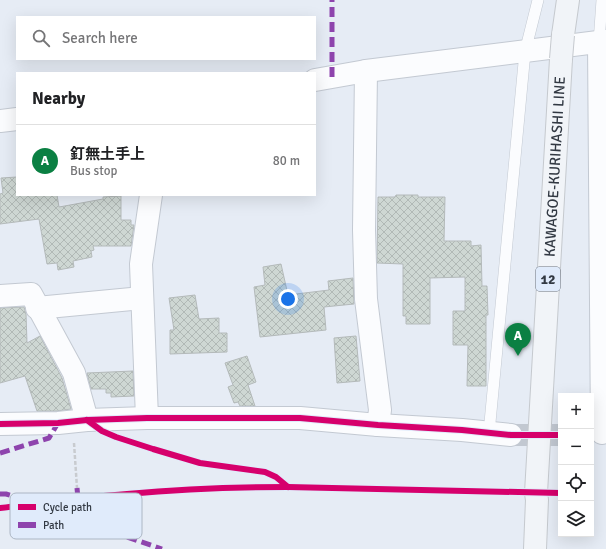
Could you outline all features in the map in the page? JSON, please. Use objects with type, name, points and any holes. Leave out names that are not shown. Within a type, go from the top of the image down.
[{"type":"main road","name":"KAWAGOE-KURIHASHI LINE","points":[[535,549],[536,493],[561,59],[568,0]]},
{"type":"street","points":[[316,80],[366,71],[603,42],[604,196],[600,433]]},
{"type":"street","points":[[366,71],[364,230],[366,299],[380,410],[378,425]]},
{"type":"street","points":[[0,121],[16,119]]},
{"type":"street","points":[[147,418],[140,264],[151,196]]},
{"type":"street","points":[[0,296],[31,294],[37,308],[74,373],[87,420]]},
{"type":"street","points":[[37,308],[142,298]]},
{"type":"street","points":[[0,424],[58,423],[87,420],[147,418],[300,418],[511,434]]},
{"type":"lane","points":[[489,433],[525,52],[538,0]]},
{"type":"lane","points":[[602,0],[603,42]]},
{"type":"path","points":[[74,439],[77,488]]},
{"type":"building","points":[[16,177],[16,196],[57,196],[59,207],[103,199],[103,197],[121,196],[121,220],[131,220],[131,225],[134,225],[131,246],[93,246],[94,250],[91,251],[92,257],[73,261],[74,267],[58,270],[57,263],[47,264],[39,219],[0,224],[0,194],[3,193],[1,178]]},
{"type":"building","points":[[396,195],[445,197],[444,241],[471,241],[471,246],[481,245],[482,286],[487,286],[488,315],[486,315],[486,386],[467,386],[468,345],[453,345],[453,311],[465,311],[465,277],[430,278],[430,324],[406,324],[406,316],[403,316],[403,264],[377,263],[378,197],[395,197]]},
{"type":"building","points":[[281,264],[288,295],[329,290],[328,281],[353,278],[354,304],[324,307],[326,330],[260,337],[254,287],[265,285],[263,267]]},
{"type":"building","points":[[195,295],[199,319],[219,318],[219,333],[227,333],[227,352],[170,354],[170,330],[174,330],[169,298]]},
{"type":"building","points":[[24,307],[26,314],[27,343],[40,336],[62,378],[71,409],[37,411],[25,376],[0,383],[0,308]]},
{"type":"building","points":[[356,336],[360,381],[337,383],[334,338]]},
{"type":"building","points":[[247,356],[256,382],[248,385],[255,406],[240,406],[238,402],[234,403],[228,387],[233,385],[225,363]]},
{"type":"building","points":[[133,371],[134,396],[111,397],[111,393],[106,393],[106,389],[91,389],[87,373]]},
{"type":"tunnel","points":[[511,435],[558,435]]},
{"type":"marked path","points":[[332,0],[332,77]]},
{"type":"marked path","points":[[0,453],[49,438],[58,423]]},
{"type":"marked path","points":[[77,488],[77,493]]},
{"type":"marked path","points":[[0,494],[10,495]]},
{"type":"marked path","points":[[133,539],[162,549]]},
{"type":"cycle path","points":[[0,424],[58,423],[87,420],[147,418],[300,418],[511,435],[558,435]]},
{"type":"cycle path","points":[[87,420],[102,431],[116,437],[200,463],[265,472],[276,477],[288,487]]},
{"type":"cycle path","points":[[139,493],[228,488],[288,487],[558,493]]},
{"type":"cycle path","points":[[0,508],[10,507]]},
{"type":"place","name":"釘無土手上","points":[[518,356]]}]
